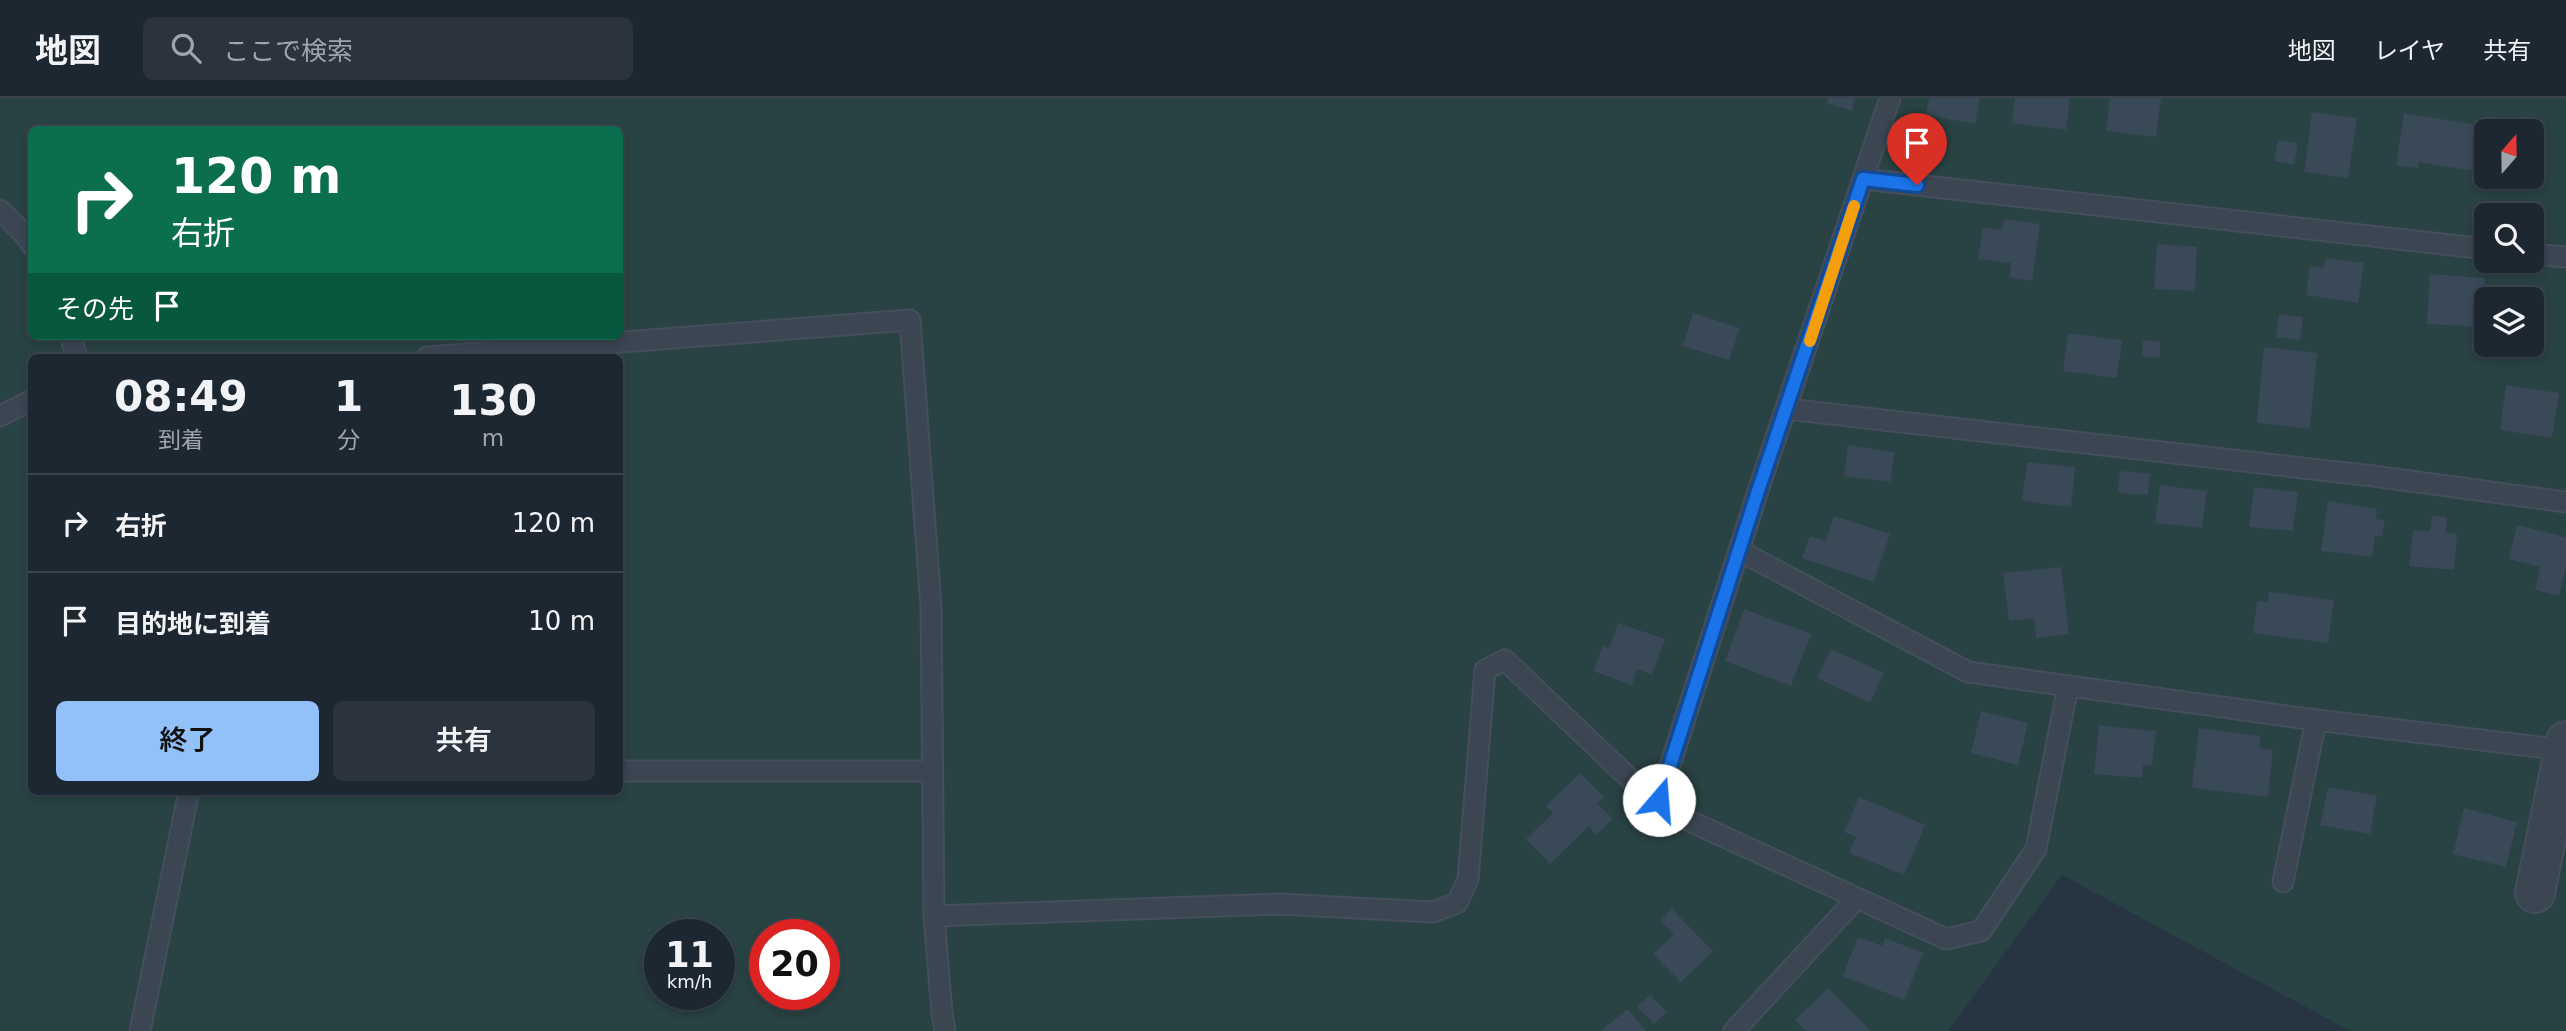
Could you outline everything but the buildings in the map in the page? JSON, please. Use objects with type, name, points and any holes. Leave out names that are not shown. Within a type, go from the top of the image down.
[{"type":"street","points":[[2535,893],[2565,746]]},
{"type":"lane","points":[[1659,800],[1890,98]]},
{"type":"lane","points":[[1863,179],[2474,248]]},
{"type":"lane","points":[[0,210],[28,240]]},
{"type":"lane","points":[[2544,255],[2566,257]]},
{"type":"lane","points":[[466,354],[910,320],[931,606],[934,916],[945,1031]]},
{"type":"lane","points":[[0,416],[28,402]]},
{"type":"lane","points":[[1787,408],[2373,476],[2566,502]]},
{"type":"lane","points":[[1740,551],[1968,672],[2316,720],[2565,746]]},
{"type":"lane","points":[[934,916],[1279,904],[1433,912],[1457,903],[1468,879],[1485,670],[1505,660],[1629,778],[1681,817],[1946,939],[1981,930],[2036,849],[2068,686]]},
{"type":"lane","points":[[2283,882],[2316,720]]},
{"type":"lane","points":[[623,771],[931,771]]},
{"type":"lane","points":[[140,1031],[188,795]]},
{"type":"lane","points":[[1734,1031],[1857,898]]},
{"type":"green space","points":[[0,98],[2566,98],[2566,1031],[2350,1031],[2062,875],[1948,1031],[0,1031]]},
{"type":"slow traffic","points":[[1810,341],[1854,206]]},
{"type":"route","points":[[1659,800],[1758,491],[1863,179],[1917,185]]}]
